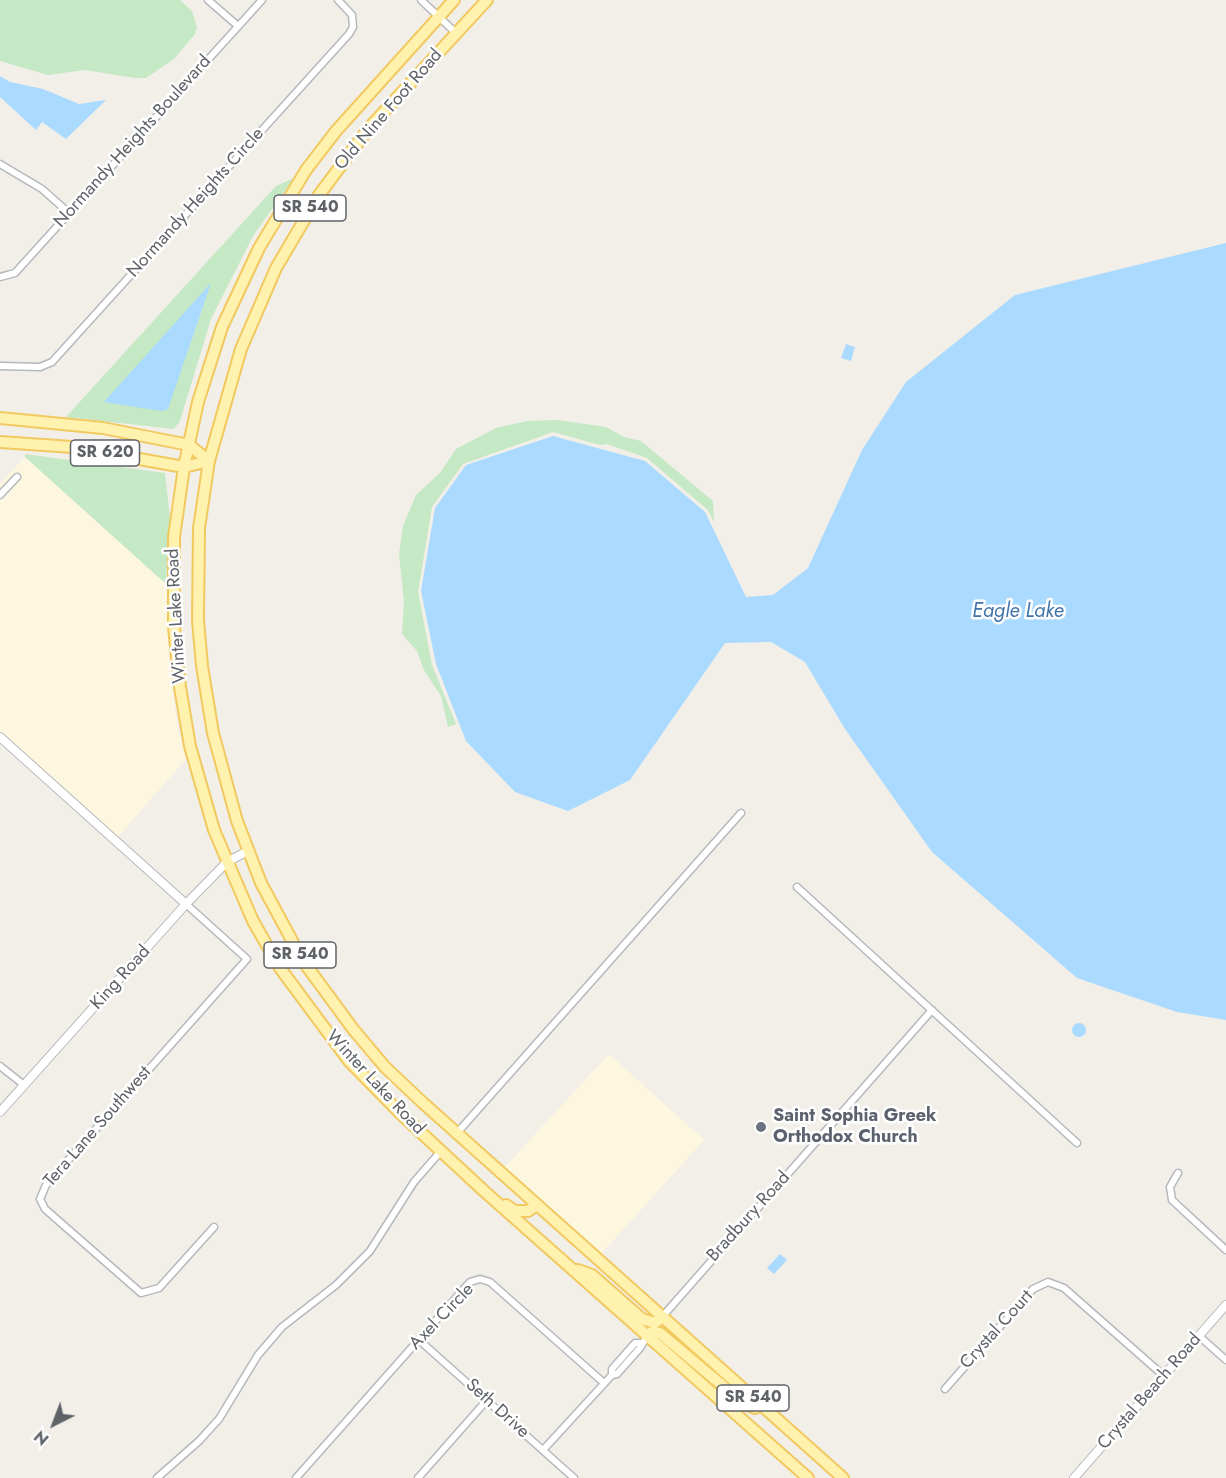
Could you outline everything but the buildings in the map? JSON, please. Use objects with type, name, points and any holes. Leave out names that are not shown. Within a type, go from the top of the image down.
[{"type":"main road","name":"Old Nine Foot Road","points":[[189,445],[198,402],[222,327],[259,248],[306,170],[336,131],[454,0]]},
{"type":"main road","name":"Old Nine Foot Road","points":[[209,461],[241,349],[266,287],[291,240],[319,195],[356,144],[486,0]]},
{"type":"main road","name":"SR 620","points":[[0,418],[103,428],[189,445],[209,461]]},
{"type":"main road","name":"SR 620","points":[[0,442],[72,447],[184,467],[209,461]]},
{"type":"main road","name":"Winter Lake Road","points":[[189,445],[173,547],[176,657],[184,717],[198,776],[227,862],[253,921],[280,968],[349,1061],[441,1151],[572,1269],[644,1339],[808,1478]]},
{"type":"main road","name":"Winter Lake Road","points":[[209,461],[198,540],[199,643],[216,744],[230,799],[248,851],[281,922],[330,998],[385,1067],[843,1478]]},
{"type":"main road","points":[[463,1171],[515,1211],[528,1211],[537,1205]]},
{"type":"main road","points":[[572,1269],[592,1275],[642,1319],[655,1323],[662,1317]]},
{"type":"main road","points":[[644,1339],[654,1331],[660,1333],[743,1403],[755,1408],[761,1405]]},
{"type":"street","points":[[208,0],[238,26]]},
{"type":"street","name":"Normandy Heights Boulevard","points":[[0,277],[15,273],[262,0]]},
{"type":"street","name":"Normandy Heights Circle","points":[[0,366],[40,368],[52,362],[349,34],[353,27],[352,15],[338,0]]},
{"type":"street","points":[[421,0],[456,33]]},
{"type":"street","points":[[0,164],[42,189],[69,213]]},
{"type":"street","points":[[0,495],[16,477]]},
{"type":"street","points":[[0,737],[186,904]]},
{"type":"street","points":[[457,1133],[741,813]]},
{"type":"street","name":"King Road","points":[[0,1112],[186,904],[227,862],[248,851]]},
{"type":"street","points":[[797,887],[1077,1143]]},
{"type":"street","name":"Tera Lane Southwest","points":[[186,904],[247,959],[46,1185],[40,1198],[45,1209],[141,1293],[159,1288],[214,1227]]},
{"type":"street","name":"Bradbury Road","points":[[662,1317],[932,1010]]},
{"type":"street","points":[[0,1066],[24,1085]]},
{"type":"street","points":[[157,1478],[199,1441],[219,1419],[258,1355],[282,1328],[336,1285],[370,1251],[414,1182],[441,1151]]},
{"type":"street","points":[[1178,1173],[1170,1187],[1172,1200],[1226,1250]]},
{"type":"street","name":"Axel Circle","points":[[296,1478],[470,1282],[480,1279],[490,1282],[604,1383]]},
{"type":"street","name":"Crystal Court","points":[[945,1389],[1033,1288],[1048,1282],[1064,1288],[1164,1376]]},
{"type":"street","name":"Crystal Beach Road","points":[[1074,1478],[1226,1305]]},
{"type":"street","points":[[1199,1336],[1226,1360]]},
{"type":"street","points":[[543,1450],[612,1375],[612,1369],[635,1343],[644,1339]]},
{"type":"street","name":"Seth Drive","points":[[419,1340],[574,1478]]},
{"type":"street","points":[[418,1478],[487,1400]]},
{"type":"shaded area","points":[[25,457],[166,584],[169,663],[178,729],[186,759],[117,838],[0,732],[0,501],[22,476],[16,472],[0,490],[0,484]]},
{"type":"shaded area","points":[[609,1054],[704,1140],[601,1254],[505,1167]]},
{"type":"green space","points":[[0,0],[180,0],[192,11],[197,27],[195,34],[174,59],[146,78],[85,70],[48,75],[0,61]]},
{"type":"green space","points":[[294,178],[253,236],[211,319],[180,421],[174,429],[66,417],[276,186]]},
{"type":"green space","points":[[557,420],[606,427],[624,437],[641,441],[713,501],[714,522],[708,510],[647,458],[607,444],[600,445],[553,432],[463,464],[432,507],[418,592],[432,665],[456,724],[448,727],[441,696],[424,670],[417,651],[402,634],[404,602],[399,554],[403,526],[416,495],[440,473],[456,449],[496,428],[527,421]]},
{"type":"green space","points":[[25,454],[165,473],[170,518],[166,584],[25,457]]},
{"type":"water","points":[[0,76],[10,82],[43,89],[79,104],[106,100],[66,139],[42,122],[36,130],[0,97]]},
{"type":"water","name":"Eagle Lake","points":[[1226,243],[1226,1020],[1177,1012],[1077,978],[932,852],[845,729],[805,662],[771,642],[725,643],[630,780],[568,811],[515,792],[466,741],[436,664],[421,591],[435,508],[466,465],[553,436],[645,461],[705,512],[746,597],[773,595],[808,568],[862,450],[906,382],[1015,295]]},
{"type":"water","points":[[211,283],[168,409],[161,411],[104,402]]},
{"type":"water","points":[[846,344],[855,347],[851,361],[841,358]]},
{"type":"water","points":[[1076,1023],[1082,1023],[1086,1030],[1082,1037],[1076,1037],[1072,1033],[1072,1027]]},
{"type":"water","points":[[780,1254],[787,1260],[774,1274],[767,1268]]},
{"type":"place","name":"Saint Sophia Greek Orthodox Church","points":[[761,1127]]}]
